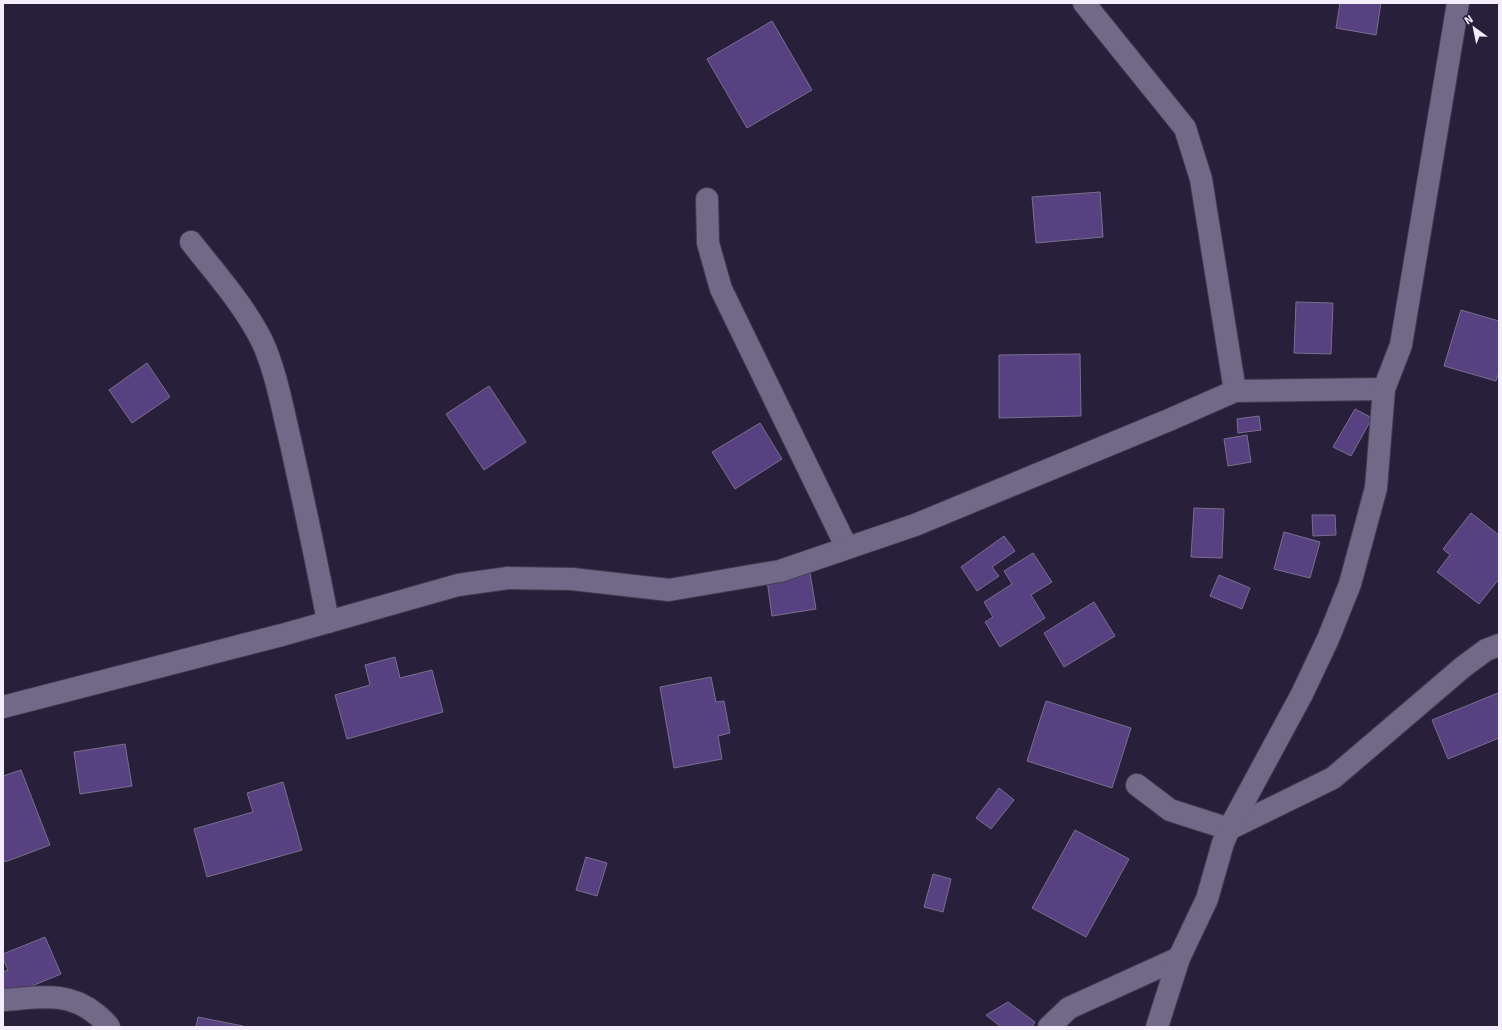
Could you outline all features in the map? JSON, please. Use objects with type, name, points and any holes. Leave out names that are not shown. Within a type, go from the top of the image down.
[{"type":"street","points":[[1084,3],[1185,128],[1201,179],[1234,391]]},
{"type":"street","points":[[1156,1027],[1179,958],[1207,899],[1229,829],[1302,694],[1328,639],[1350,584],[1376,488],[1384,389],[1401,345],[1458,3]]},
{"type":"street","points":[[706,199],[708,243],[721,289],[846,548]]},
{"type":"street","points":[[191,242],[250,318],[263,343],[284,414],[313,541],[328,622]]},
{"type":"street","points":[[3,707],[328,622],[458,585],[508,578],[572,579],[669,590],[780,571],[915,525],[1169,420],[1234,391],[1384,389]]},
{"type":"street","points":[[1137,785],[1170,810],[1229,829],[1333,778],[1463,667],[1486,650],[1499,645]]},
{"type":"street","points":[[1049,1027],[1069,1008],[1179,958]]},
{"type":"street","points":[[3,1000],[61,997],[85,1005],[106,1022],[109,1027]]},
{"type":"building","points":[[1340,3],[1381,3],[1376,35],[1336,28]]},
{"type":"building","points":[[772,21],[812,90],[747,128],[707,59]]},
{"type":"building","points":[[1100,192],[1103,237],[1036,243],[1032,197]]},
{"type":"building","points":[[1296,302],[1333,303],[1331,354],[1294,353]]},
{"type":"building","points":[[1461,310],[1499,321],[1499,372],[1496,381],[1444,366]]},
{"type":"building","points":[[1080,354],[1081,416],[999,418],[999,355]]},
{"type":"building","points":[[147,363],[170,397],[132,423],[109,390]]},
{"type":"building","points":[[489,386],[526,442],[484,470],[446,414]]},
{"type":"building","points":[[1355,409],[1372,418],[1351,456],[1333,447]]},
{"type":"building","points":[[1259,416],[1261,430],[1238,433],[1237,419]]},
{"type":"building","points":[[760,423],[782,459],[735,489],[712,452]]},
{"type":"building","points":[[1247,435],[1251,462],[1228,466],[1224,439]]},
{"type":"building","points":[[1194,508],[1224,509],[1222,558],[1191,557]]},
{"type":"building","points":[[1471,513],[1499,535],[1499,579],[1479,604],[1437,572],[1450,555],[1443,549]]},
{"type":"building","points":[[1312,515],[1335,515],[1336,535],[1313,536]]},
{"type":"building","points":[[1284,532],[1320,542],[1310,578],[1274,569]]},
{"type":"building","points":[[1004,536],[1015,551],[992,567],[999,576],[977,591],[961,567]]},
{"type":"building","points":[[1033,553],[1052,582],[1031,595],[1045,618],[1000,647],[985,622],[993,617],[984,602],[1012,584],[1004,571]]},
{"type":"building","points":[[810,573],[816,609],[772,616],[767,580]]},
{"type":"building","points":[[1219,575],[1250,588],[1242,609],[1210,596]]},
{"type":"building","points":[[1094,602],[1115,636],[1064,667],[1044,633]]},
{"type":"building","points":[[395,657],[400,678],[432,670],[443,712],[347,739],[335,695],[370,685],[365,665]]},
{"type":"building","points":[[711,677],[716,702],[724,701],[730,733],[718,736],[722,759],[674,768],[660,687]]},
{"type":"building","points":[[1498,693],[1499,738],[1448,759],[1432,720]]},
{"type":"building","points":[[1046,701],[1131,728],[1112,788],[1027,761]]},
{"type":"building","points":[[125,744],[132,786],[80,794],[74,752]]},
{"type":"building","points":[[21,770],[50,845],[5,862],[3,857],[3,776]]},
{"type":"building","points":[[283,782],[302,850],[207,877],[194,829],[253,812],[247,793]]},
{"type":"building","points":[[999,788],[1014,800],[991,829],[976,818]]},
{"type":"building","points":[[1075,830],[1129,859],[1086,937],[1032,908]]},
{"type":"building","points":[[586,857],[607,863],[597,896],[576,890]]},
{"type":"building","points":[[933,874],[951,879],[943,912],[924,907]]},
{"type":"building","points":[[45,937],[61,974],[5,997],[3,993],[3,972],[8,970],[3,959],[3,954]]},
{"type":"building","points":[[1008,1002],[1035,1022],[1032,1027],[1001,1027],[986,1015]]},
{"type":"building","points":[[198,1017],[243,1026],[196,1027]]}]
